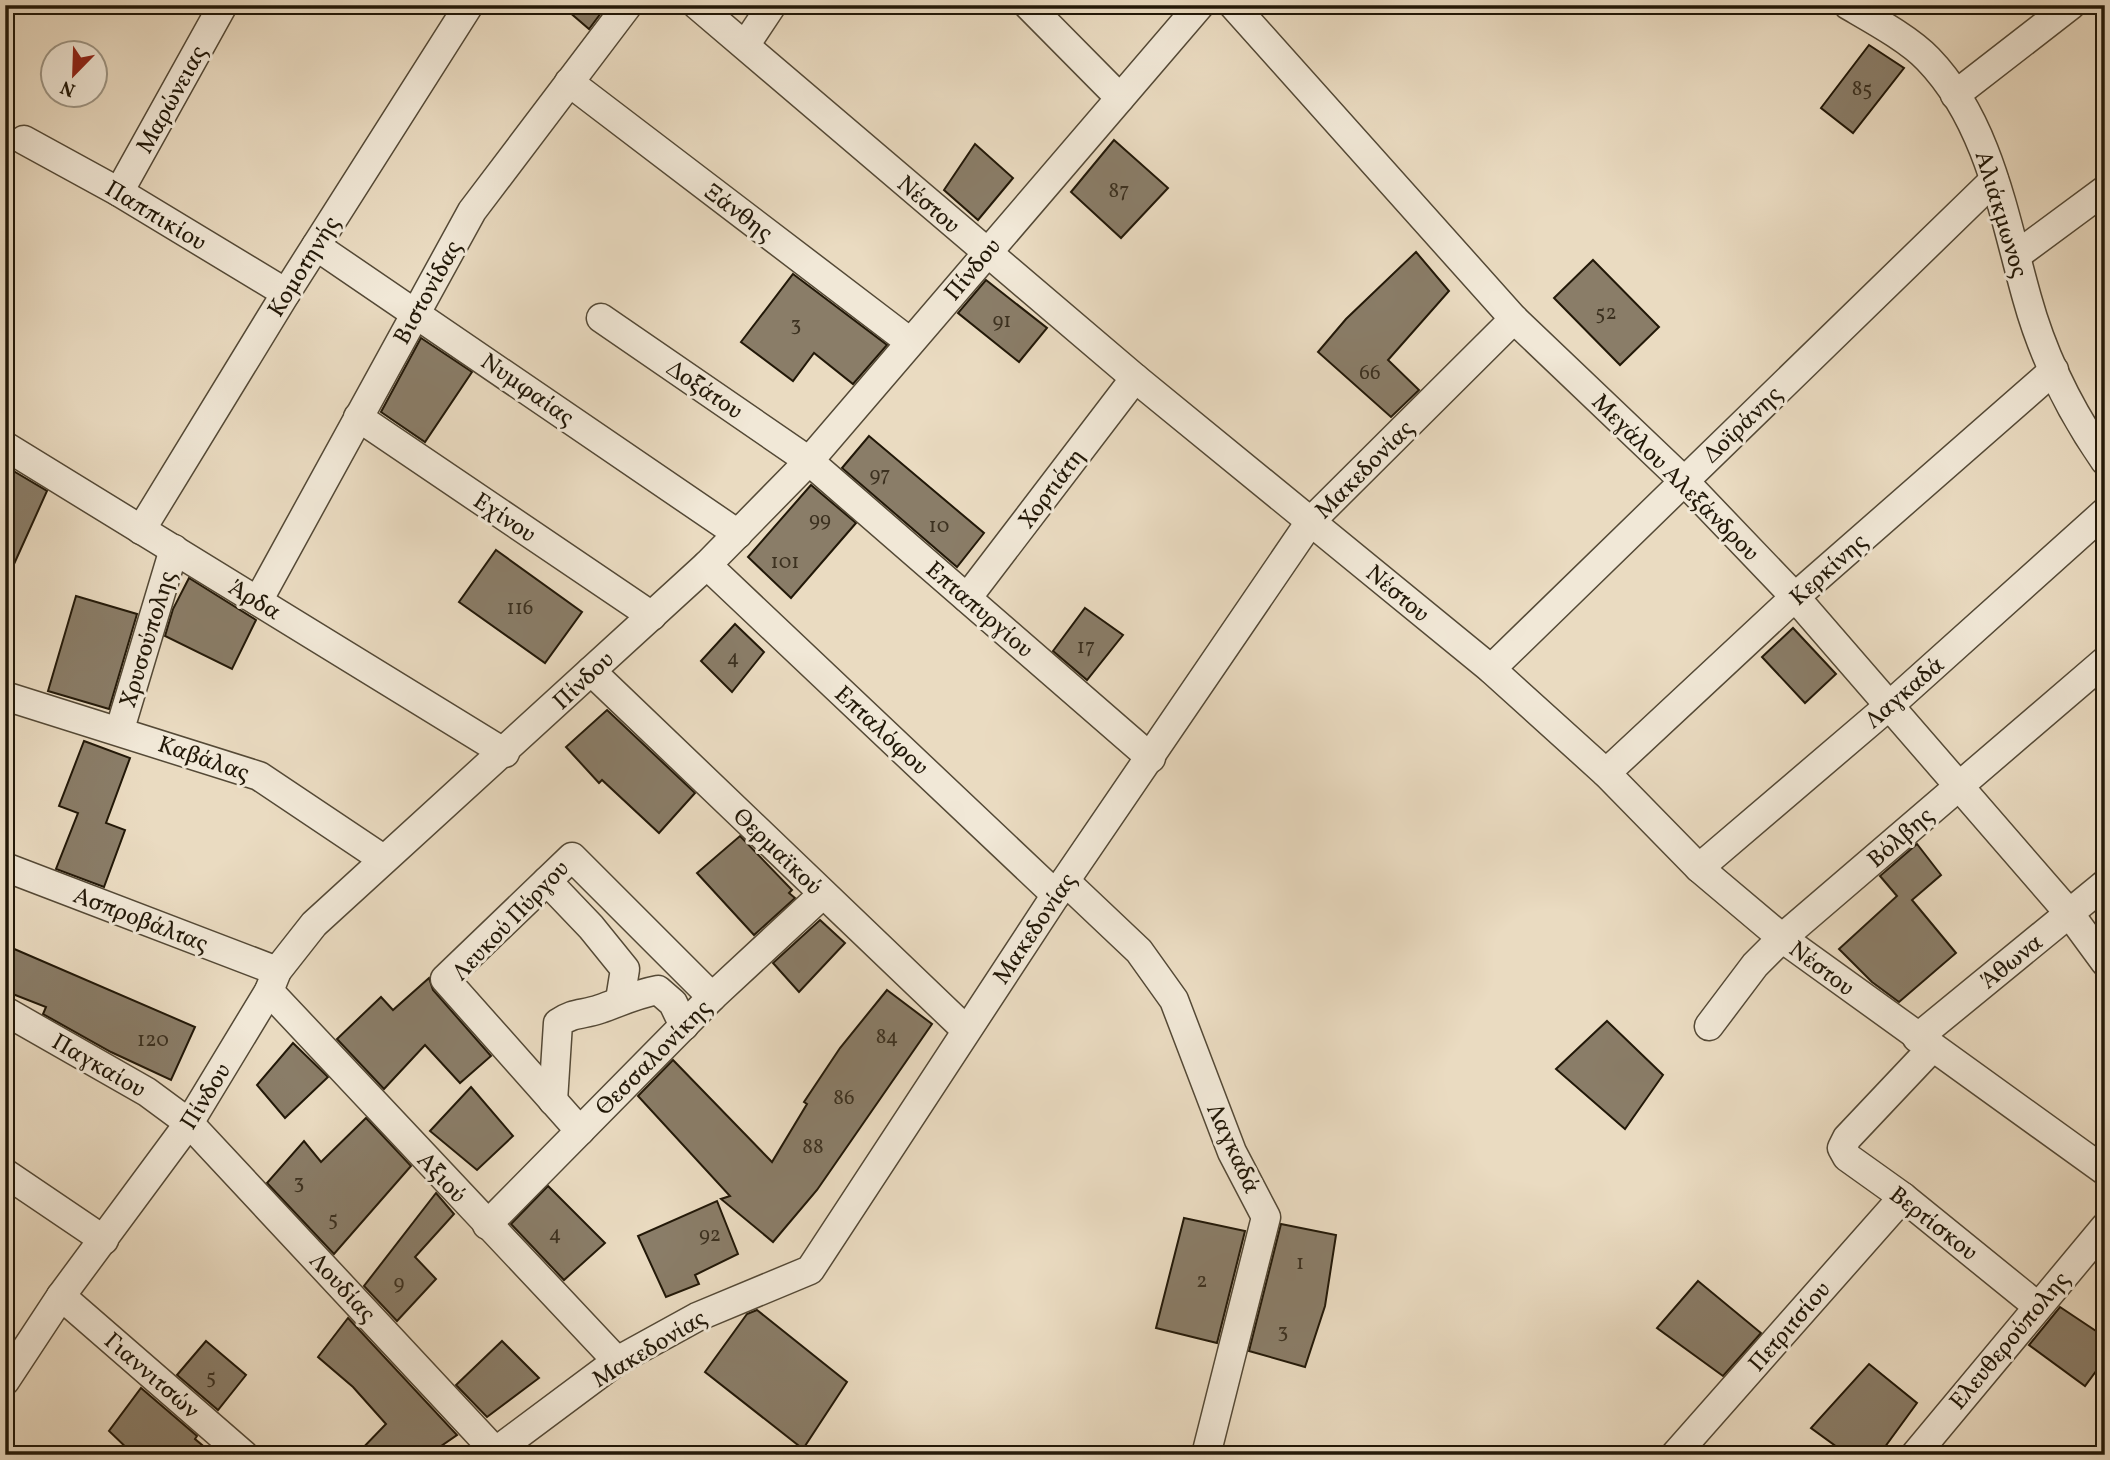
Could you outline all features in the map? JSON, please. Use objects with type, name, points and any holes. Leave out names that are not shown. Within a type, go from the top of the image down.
[{"type":"street","name":"Μαρώνειας","points":[[119,192],[223,5]]},
{"type":"street","name":"Κομοτηνής","points":[[141,530],[286,293],[469,5]]},
{"type":"street","name":"Βιστονίδας","points":[[258,601],[472,211],[628,5]]},
{"type":"street","name":"Νέστου","points":[[697,5],[1135,378],[1490,669],[1606,773],[1699,867],[1782,938],[2105,1171]]},
{"type":"street","points":[[746,44],[772,5]]},
{"type":"street","points":[[1028,5],[1120,98]]},
{"type":"street","name":"Πίνδου","points":[[5,1381],[61,1296],[189,1123],[273,981],[314,924],[383,859],[505,753],[707,565],[809,461],[1200,5]]},
{"type":"street","name":"Μεγάλου Αλεξάνδρου","points":[[1233,5],[1514,319],[1684,481],[1795,597],[2069,913],[2105,962]]},
{"type":"street","points":[[1955,95],[2071,5]]},
{"type":"street","name":"Αλιάκμωνος","points":[[1861,8],[1927,58],[1955,95],[1977,135],[2017,255],[2027,300],[2054,370],[2077,421],[2105,461]]},
{"type":"street","name":"Ξάνθης","points":[[569,82],[910,342]]},
{"type":"street","name":"Παππικίου","points":[[24,140],[119,192],[286,293]]},
{"type":"street","name":"Δοϊράνης","points":[[1490,669],[1994,180]]},
{"type":"street","points":[[2017,255],[2105,190]]},
{"type":"street","name":"Νυμφαίας","points":[[316,246],[738,534]]},
{"type":"street","name":"Δοξάτου","points":[[601,318],[809,461]]},
{"type":"street","name":"Μακεδονίας","points":[[493,1453],[617,1361],[697,1317],[810,1270],[1060,888],[1310,522],[1514,319]]},
{"type":"street","name":"Κερκίνης","points":[[1606,773],[1795,597],[2054,370]]},
{"type":"street","name":"Χορτιάτη","points":[[967,598],[1135,378]]},
{"type":"street","name":"Εχίνου","points":[[358,417],[652,616]]},
{"type":"street","name":"Άρδα","points":[[5,446],[505,753]]},
{"type":"street","name":"Επταπυργίου","points":[[809,461],[1151,758]]},
{"type":"street","name":"Λαγκαδά","points":[[1699,867],[1890,705],[2105,512]]},
{"type":"street","name":"Χρυσούπολης","points":[[120,729],[174,550]]},
{"type":"street","name":"Επταλόφου","points":[[707,565],[1060,888]]},
{"type":"street","name":"Βόλβης","points":[[1709,1026],[1755,965],[1782,938],[2105,661]]},
{"type":"street","name":"Θερμαϊκού","points":[[591,671],[966,1030]]},
{"type":"street","name":"Καβάλας","points":[[5,696],[120,729],[259,776],[383,859]]},
{"type":"street","name":"Λευκού Πύργου","points":[[580,1131],[445,979],[572,857],[712,998]]},
{"type":"street","name":"Ασπροβάλτας","points":[[5,867],[273,981]]},
{"type":"street","points":[[547,881],[625,968],[620,1000]]},
{"type":"street","name":"Άθωνα","points":[[1847,1138],[1924,1043],[2105,884]]},
{"type":"street","name":"Λαγκαδά","points":[[1060,888],[1139,951],[1174,1000],[1232,1152],[1266,1217],[1206,1455]]},
{"type":"street","name":"Θεσσαλονίκης","points":[[487,1225],[712,998],[823,894]]},
{"type":"street","name":"Αξιού","points":[[273,981],[487,1225],[617,1361]]},
{"type":"street","points":[[553,1101],[558,1023],[573,1013],[597,1010],[620,1000],[657,990],[673,1003],[684,1026]]},
{"type":"street","name":"Παγκαίου","points":[[5,1012],[147,1092],[189,1123]]},
{"type":"street","name":"Λουδίας","points":[[189,1123],[493,1453]]},
{"type":"street","name":"Βερτίσκου","points":[[1847,1138],[1842,1148],[1847,1157],[1903,1197],[2036,1305]]},
{"type":"street","points":[[5,1173],[104,1240]]},
{"type":"street","name":"Πετριτσίου","points":[[1675,1455],[1903,1197]]},
{"type":"street","name":"Ελευθερούπολης","points":[[1915,1455],[2036,1305],[2105,1227]]},
{"type":"street","name":"Γιαννιτσών","points":[[61,1296],[244,1455]]},
{"type":"building","points":[[561,5],[607,5],[589,29]]},
{"type":"building","points":[[1869,45],[1904,68],[1853,133],[1821,108]]},
{"type":"building","points":[[1114,140],[1168,188],[1121,238],[1071,192]]},
{"type":"building","points":[[975,144],[1013,178],[978,220],[944,190]]},
{"type":"building","points":[[1416,252],[1449,291],[1388,360],[1419,390],[1391,417],[1318,352],[1346,319]]},
{"type":"building","points":[[1593,260],[1659,327],[1620,365],[1554,298]]},
{"type":"building","points":[[793,274],[887,345],[853,384],[814,353],[793,381],[741,342]]},
{"type":"building","points":[[986,280],[1047,328],[1019,362],[958,313]]},
{"type":"building","points":[[421,338],[472,372],[425,442],[381,412]]},
{"type":"building","points":[[869,436],[984,533],[957,567],[842,468]]},
{"type":"building","points":[[5,466],[47,491],[5,584]]},
{"type":"building","points":[[811,485],[856,523],[791,598],[748,557]]},
{"type":"building","points":[[496,550],[582,612],[545,663],[459,602]]},
{"type":"building","points":[[189,578],[256,620],[232,669],[165,636],[173,609]]},
{"type":"building","points":[[76,596],[137,614],[109,709],[48,691]]},
{"type":"building","points":[[1085,608],[1123,635],[1087,680],[1053,651]]},
{"type":"building","points":[[735,624],[764,652],[732,692],[701,661]]},
{"type":"building","points":[[1793,628],[1836,674],[1805,703],[1762,657]]},
{"type":"building","points":[[607,710],[695,793],[659,833],[602,780],[599,783],[566,747]]},
{"type":"building","points":[[84,741],[130,758],[106,823],[125,830],[104,887],[56,869],[78,813],[59,806]]},
{"type":"building","points":[[740,836],[792,890],[789,893],[795,898],[754,935],[697,873]]},
{"type":"building","points":[[1917,844],[1941,875],[1912,900],[1956,953],[1899,1002],[1872,982],[1839,949],[1897,896],[1880,876]]},
{"type":"building","points":[[820,920],[845,943],[799,992],[773,963]]},
{"type":"building","points":[[5,945],[195,1027],[171,1080],[111,1052],[43,1014],[46,1007],[5,991]]},
{"type":"building","points":[[429,978],[433,990],[491,1056],[460,1083],[425,1045],[384,1089],[337,1039],[381,997],[393,1010]]},
{"type":"building","points":[[887,990],[932,1024],[817,1190],[773,1242],[721,1199],[730,1196],[638,1096],[673,1060],[772,1162],[807,1104],[804,1102],[840,1048]]},
{"type":"building","points":[[1607,1021],[1663,1075],[1625,1129],[1556,1069]]},
{"type":"building","points":[[293,1043],[328,1077],[285,1118],[257,1085]]},
{"type":"building","points":[[471,1087],[513,1136],[477,1170],[430,1131]]},
{"type":"building","points":[[366,1118],[411,1166],[334,1254],[267,1183],[304,1141],[321,1162]]},
{"type":"building","points":[[548,1186],[605,1243],[564,1280],[511,1224]]},
{"type":"building","points":[[436,1193],[454,1214],[415,1257],[436,1279],[397,1321],[364,1286]]},
{"type":"building","points":[[717,1201],[738,1254],[695,1275],[699,1284],[666,1297],[638,1236]]},
{"type":"building","points":[[1184,1218],[1245,1231],[1217,1343],[1156,1328]]},
{"type":"building","points":[[1281,1224],[1336,1235],[1325,1306],[1305,1367],[1249,1351]]},
{"type":"building","points":[[1698,1281],[1761,1333],[1723,1376],[1657,1328]]},
{"type":"building","points":[[2060,1307],[2105,1337],[2105,1359],[2085,1386],[2029,1345]]},
{"type":"building","points":[[757,1310],[847,1382],[803,1449],[705,1372],[747,1314]]},
{"type":"building","points":[[348,1318],[457,1435],[428,1455],[356,1455],[386,1424],[353,1387],[318,1357]]},
{"type":"building","points":[[206,1341],[246,1375],[218,1410],[177,1375]]},
{"type":"building","points":[[502,1341],[539,1378],[487,1417],[456,1385]]},
{"type":"building","points":[[1869,1364],[1917,1403],[1879,1455],[1848,1455],[1811,1428]]},
{"type":"building","points":[[141,1388],[197,1436],[195,1439],[214,1455],[134,1455],[109,1431]]}]
